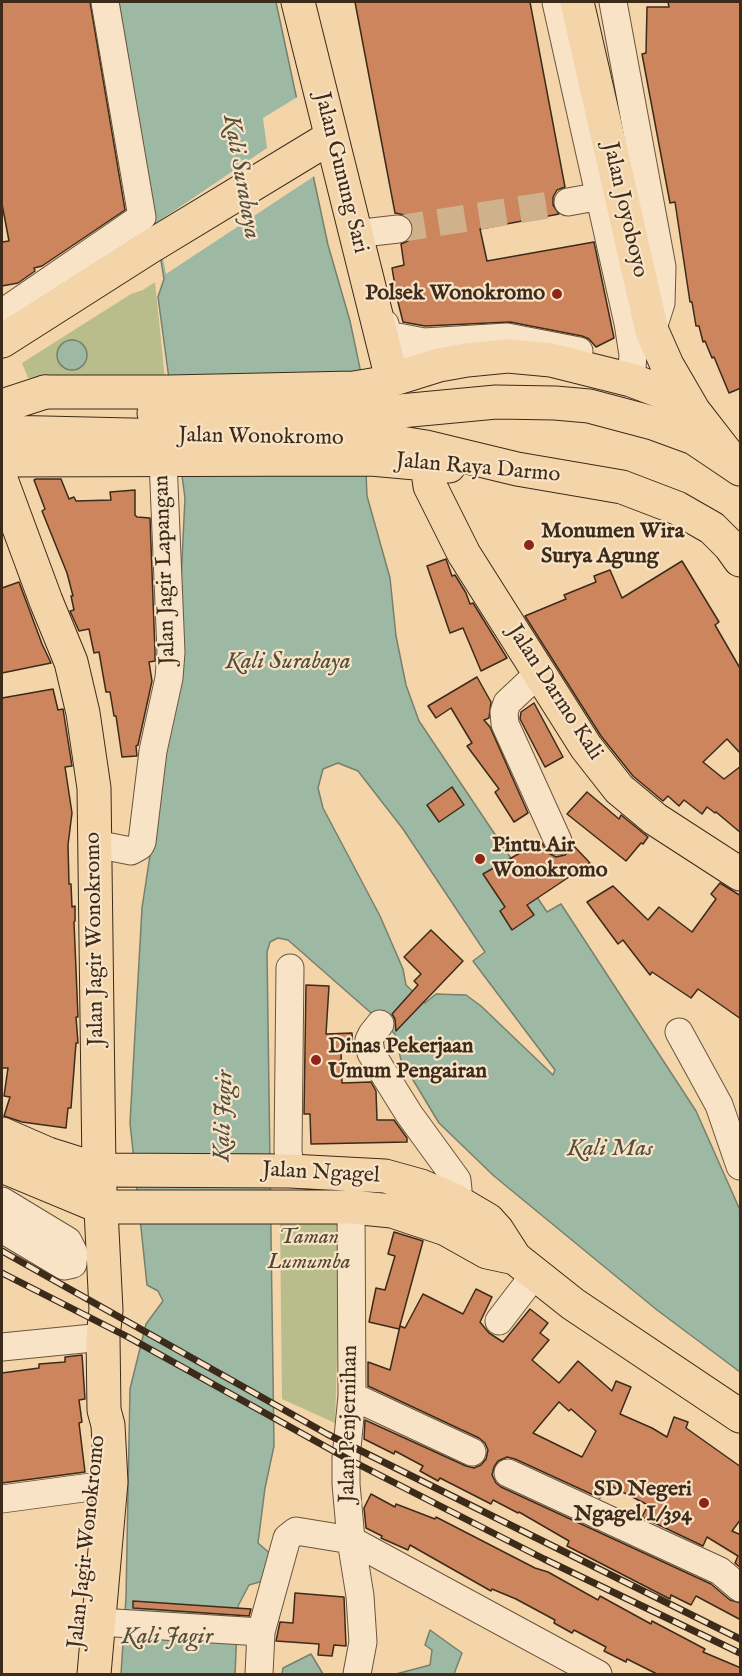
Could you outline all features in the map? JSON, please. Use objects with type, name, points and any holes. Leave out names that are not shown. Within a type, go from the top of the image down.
[{"type":"main road","name":"Jalan Gunung Sari","points":[[298,2],[323,143],[384,415]]},
{"type":"main road","name":"Jalan Joyoboyo","points":[[577,2],[652,331],[667,365],[693,410],[737,460]]},
{"type":"main road","points":[[2,341],[323,143]]},
{"type":"main road","points":[[384,415],[453,363],[508,356],[632,373],[693,410]]},
{"type":"main road","name":"Jalan Wonokromo","points":[[2,388],[45,392],[170,432]]},
{"type":"main road","name":"Jalan Wonokromo","points":[[2,408],[170,432],[354,388],[384,415],[426,447],[517,469]]},
{"type":"main road","points":[[2,408],[45,392]]},
{"type":"main road","points":[[384,415],[496,402],[589,406],[653,423],[694,438],[737,460]]},
{"type":"main road","name":"Jalan Wonokromo","points":[[2,432],[170,432],[384,415]]},
{"type":"main road","name":"Jalan Raya Darmo","points":[[384,415],[427,465],[517,469],[622,487],[677,508],[712,528],[741,560]]},
{"type":"main road","points":[[2,460],[170,432]]},
{"type":"main road","name":"Jalan Darmo Kali","points":[[427,465],[430,486],[464,554],[586,747],[619,789],[655,819],[741,874]]},
{"type":"main road","name":"Jalan Jagir Wonokromo","points":[[2,482],[71,662],[83,713],[94,788],[99,1170],[106,1310],[103,1337],[104,1410],[108,1425],[111,1482],[110,1623],[94,1674]]},
{"type":"main road","name":"Jalan Ngagel","points":[[2,1134],[48,1154],[99,1170],[285,1170],[385,1176],[421,1186],[454,1200],[488,1220],[525,1266],[573,1304],[741,1416]]},
{"type":"main road","name":"Jalan Ngagel","points":[[2,1166],[101,1207],[136,1209],[351,1207],[392,1211],[446,1229],[487,1252],[525,1266]]},
{"type":"main road","name":"Jalan Jagir Wonokromo","points":[[75,1674],[90,1488],[99,1425],[104,1410]]},
{"type":"street","points":[[2,313],[142,217],[105,2]]},
{"type":"street","points":[[310,2],[388,335],[397,350],[407,356],[453,363]]},
{"type":"street","points":[[556,2],[628,323],[632,373]]},
{"type":"street","points":[[613,2],[662,267],[661,303],[652,331]]},
{"type":"street","points":[[568,202],[601,196]]},
{"type":"street","points":[[363,233],[398,230]]},
{"type":"street","points":[[388,335],[424,342],[507,337],[568,348],[632,373],[667,365]]},
{"type":"street","name":"Jalan Jagir Lapangan","points":[[95,844],[131,850],[140,846],[142,842],[153,752],[167,687],[171,652],[170,432]]},
{"type":"street","points":[[540,672],[507,703],[504,712],[505,724],[558,841]]},
{"type":"street","points":[[285,1170],[288,1150],[290,968]]},
{"type":"street","points":[[380,1024],[369,1040],[371,1053],[409,1113],[457,1180],[458,1190],[454,1200]]},
{"type":"street","points":[[679,1032],[719,1105],[741,1166]]},
{"type":"street","points":[[421,1186],[431,1143]]},
{"type":"street","points":[[2,1201],[68,1241],[74,1253],[73,1264],[64,1266],[2,1229]]},
{"type":"street","name":"Jalan Penjernihan","points":[[351,1207],[352,1396],[346,1484],[351,1540],[360,1596],[363,1642],[357,1674]]},
{"type":"street","points":[[499,1321],[525,1266]]},
{"type":"street","points":[[2,1347],[103,1337]]},
{"type":"street","points":[[352,1396],[472,1452]]},
{"type":"street","points":[[508,1473],[720,1571],[741,1588]]},
{"type":"street","points":[[2,1499],[90,1488]]},
{"type":"street","points":[[260,1674],[255,1632],[289,1535],[296,1531],[351,1540],[598,1674]]},
{"type":"street","points":[[110,1623],[255,1632]]},
{"type":"green space","points":[[155,282],[165,379],[28,378],[22,363],[131,294]]},
{"type":"green space","name":"Taman Lumumba","points":[[280,1220],[341,1223],[335,1423],[282,1399]]},
{"type":"water","name":"Kali Surabaya","points":[[119,2],[276,2],[328,245],[350,321],[362,378],[367,496],[390,578],[396,636],[406,685],[419,721],[547,912],[561,904],[696,1111],[740,1210],[740,1372],[657,1310],[494,1176],[439,1123],[401,1060],[395,1034],[288,940],[278,938],[270,942],[267,952],[274,1446],[265,1488],[258,1543],[273,1556],[273,1578],[249,1585],[238,1606],[235,1674],[121,1674],[126,1597],[130,1389],[146,1324],[163,1301],[158,1291],[147,1285],[130,1123],[142,908],[176,684],[185,498],[158,297],[164,279]],"holes":[[[338,763],[358,771],[403,829],[485,952],[473,961],[555,1070],[553,1075],[481,1006],[466,995],[436,994],[425,1003],[406,985],[403,969],[380,916],[323,808],[318,788],[323,769]]]},
{"type":"water","points":[[72,340],[83,344],[87,355],[83,366],[72,370],[61,366],[57,355],[61,344]]},
{"type":"water","points":[[430,1630],[462,1653],[454,1674],[396,1674],[430,1665],[432,1650],[425,1645]]},
{"type":"water","points":[[311,1654],[323,1674],[282,1674],[283,1668]]},
{"type":"pier","points":[[299,96],[316,175],[166,274],[156,223],[267,148],[263,118]]},
{"type":"building","points":[[2,2],[90,2],[125,210],[42,266],[34,268],[35,271],[18,283],[2,286],[2,242],[9,241],[2,204]]},
{"type":"building","points":[[355,2],[530,2],[565,187],[557,190],[553,197],[553,205],[559,214],[480,229],[487,261],[594,242],[614,338],[596,347],[589,339],[582,336],[510,322],[425,326],[403,322],[392,268],[404,265],[401,244],[412,236],[414,227],[405,215],[395,213]]},
{"type":"building","points":[[668,2],[741,2],[741,388],[729,393],[714,357],[712,358],[705,341],[703,342],[699,326],[696,326],[692,302],[690,302],[675,202],[670,203],[642,54],[646,53],[647,7],[669,7]]},
{"type":"building","points":[[61,479],[69,499],[74,497],[76,501],[111,500],[110,492],[135,490],[135,515],[150,518],[155,661],[149,662],[152,681],[136,746],[137,756],[122,757],[116,716],[114,716],[110,692],[106,692],[99,652],[94,653],[89,629],[79,631],[70,611],[74,610],[71,596],[73,596],[67,573],[42,511],[45,509],[34,480]]},
{"type":"building","points":[[446,559],[452,576],[455,575],[470,604],[473,603],[507,658],[481,671],[463,628],[450,633],[427,566]]},
{"type":"building","points":[[682,561],[719,622],[715,625],[741,670],[741,754],[727,739],[703,762],[724,779],[741,766],[741,833],[707,807],[702,814],[684,800],[679,806],[668,796],[663,801],[633,776],[601,736],[525,616],[566,599],[564,595],[596,582],[594,576],[610,570],[622,598]]},
{"type":"building","points":[[19,582],[51,663],[2,673],[2,588]]},
{"type":"building","points":[[477,677],[491,702],[489,718],[484,720],[490,727],[528,813],[514,822],[495,792],[499,789],[467,746],[472,743],[451,708],[436,718],[428,706]]},
{"type":"building","points":[[53,689],[58,710],[63,709],[72,766],[65,767],[72,813],[68,845],[69,884],[71,884],[72,907],[75,906],[78,1043],[76,1043],[71,1108],[68,1108],[66,1128],[22,1122],[4,1116],[10,1097],[4,1096],[8,1068],[2,1068],[2,698]]},
{"type":"building","points":[[534,703],[563,757],[545,767],[520,719],[521,712]]},
{"type":"building","points":[[452,787],[464,805],[439,822],[427,805]]},
{"type":"building","points":[[587,792],[619,819],[621,815],[648,837],[626,861],[567,814]]},
{"type":"building","points":[[541,841],[548,853],[556,857],[565,855],[573,845],[590,863],[527,905],[534,915],[512,930],[500,911],[505,907],[483,874]]},
{"type":"building","points":[[720,883],[741,896],[741,1019],[698,989],[691,998],[652,972],[650,975],[623,940],[618,944],[587,902],[613,886],[648,920],[659,907],[692,932],[716,899],[711,894]]},
{"type":"building","points":[[431,930],[463,961],[396,1031],[392,1014],[418,985],[414,981],[421,974],[404,957]]},
{"type":"building","name":"Dinas Pekerjaan Umum Pengairan","points":[[306,985],[329,986],[326,1034],[352,1033],[353,1051],[341,1052],[342,1083],[371,1082],[376,1091],[377,1120],[394,1120],[407,1138],[407,1142],[311,1144],[310,1114],[304,1114]]},
{"type":"building","points":[[394,1232],[423,1241],[399,1329],[369,1322],[376,1288],[385,1290],[395,1256],[388,1254]]},
{"type":"building","points":[[476,1289],[492,1297],[480,1322],[489,1333],[503,1342],[530,1309],[548,1323],[540,1333],[549,1340],[532,1360],[559,1383],[578,1361],[612,1391],[616,1381],[631,1387],[620,1414],[667,1437],[674,1417],[688,1422],[686,1428],[741,1467],[741,1519],[732,1531],[741,1535],[741,1568],[735,1563],[738,1556],[707,1537],[703,1546],[642,1517],[648,1505],[607,1484],[600,1498],[507,1457],[498,1461],[492,1475],[501,1487],[711,1584],[730,1600],[741,1603],[741,1620],[696,1596],[691,1605],[671,1595],[670,1599],[567,1546],[569,1541],[519,1512],[493,1500],[491,1504],[440,1478],[438,1481],[420,1471],[423,1466],[395,1451],[394,1454],[364,1439],[365,1420],[466,1466],[474,1468],[486,1459],[488,1450],[479,1438],[368,1386],[368,1362],[390,1370],[400,1326],[405,1328],[423,1294],[463,1314]],"holes":[[[559,1402],[569,1411],[571,1409],[596,1431],[582,1457],[533,1433]]]},
{"type":"building","points":[[82,1355],[85,1399],[79,1400],[82,1422],[79,1423],[85,1472],[2,1483],[2,1373],[39,1368],[39,1364],[65,1362],[65,1357]]},
{"type":"building","points":[[371,1494],[395,1507],[396,1504],[435,1519],[436,1517],[535,1568],[548,1572],[598,1600],[600,1596],[651,1624],[652,1621],[705,1649],[703,1652],[741,1668],[741,1674],[657,1674],[627,1659],[626,1662],[604,1651],[606,1647],[574,1630],[572,1633],[554,1623],[555,1620],[516,1599],[492,1589],[491,1591],[410,1545],[408,1550],[381,1538],[382,1536],[366,1528],[364,1508]]},
{"type":"building","points":[[295,1593],[344,1597],[346,1646],[334,1645],[332,1656],[318,1655],[319,1644],[276,1641],[280,1622],[293,1623]]},
{"type":"building","points":[[133,1601],[251,1609],[249,1616],[133,1608]]},
{"type":"tunnel","points":[[398,229],[568,202]]},
{"type":"railway","points":[[2,1251],[327,1434],[740,1639]]},
{"type":"railway","points":[[2,1273],[128,1337],[346,1458],[544,1559],[740,1653]]},
{"type":"place","name":"Polsek Wonokromo","points":[[557,294]]},
{"type":"place","name":"Monumen Wira Surya Agung","points":[[529,545]]},
{"type":"place","name":"Pintu Air Wonokromo","points":[[480,859]]},
{"type":"place","name":"Dinas Pekerjaan Umum Pengairan","points":[[316,1060]]},
{"type":"place","name":"SD Negeri Ngagel I/394","points":[[704,1503]]},
{"type":"water label","name":"Kali Jagir","points":[[225,1116]]},
{"type":"water label","name":"Kali Mas","points":[[610,1150]]},
{"type":"water label","name":"Kali Jagir","points":[[167,1638]]}]
